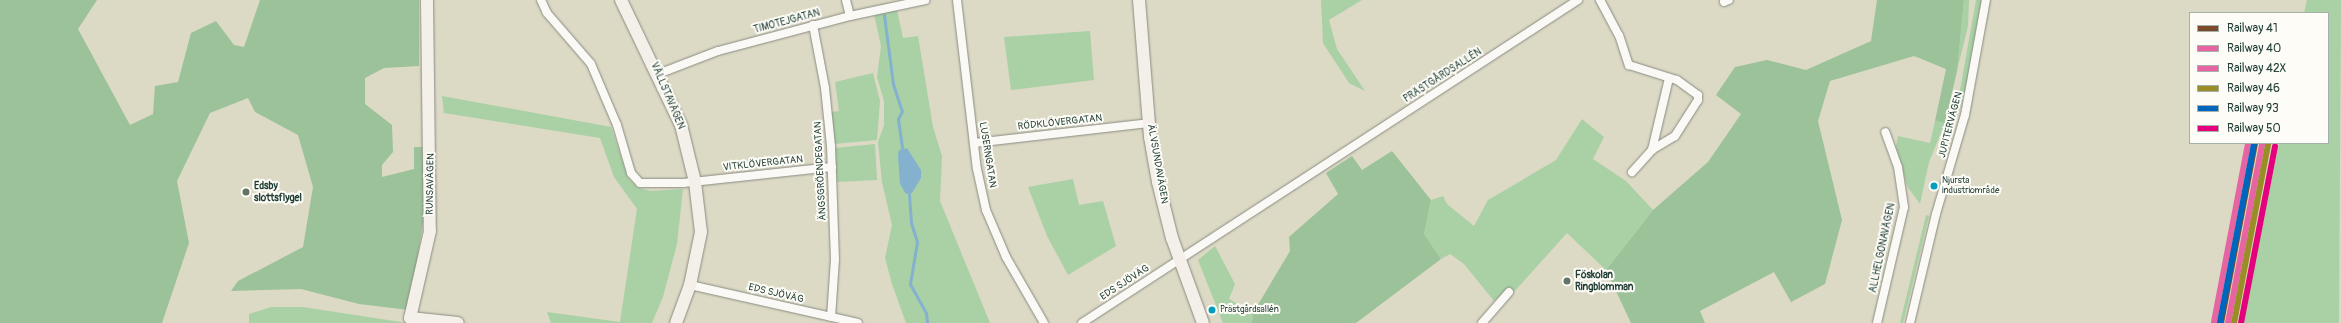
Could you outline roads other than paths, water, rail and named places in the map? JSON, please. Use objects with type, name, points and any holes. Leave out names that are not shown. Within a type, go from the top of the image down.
[{"type":"street","name":"RUNSAVÄGEN","points":[[427,0],[430,224],[410,320],[458,323]]},
{"type":"street","name":"VITKLÖVERGATAN","points":[[541,0],[547,13],[591,64],[617,125],[631,173],[640,183],[652,185],[695,182],[832,167]]},
{"type":"street","name":"VÄLLSTAVÄGEN","points":[[621,0],[629,13],[681,125],[695,182],[701,232],[690,284],[676,323]]},
{"type":"street","name":"VÄLLSTAVÄGEN","points":[[626,0],[629,13]]},
{"type":"street","points":[[846,0],[850,16]]},
{"type":"street","name":"TIMOTEJGATAN","points":[[658,74],[718,51],[909,1],[925,0]]},
{"type":"street","name":"LUSERNGATAN","points":[[957,0],[974,143],[986,210],[1006,257],[1044,323]]},
{"type":"street","name":"ÄLVSUNDAVÄGEN","points":[[1139,0],[1149,124],[1158,182],[1178,258],[1203,323]]},
{"type":"street","name":"PRÄSTGÅRDSALLÉN","points":[[1178,258],[1233,228],[1578,0]]},
{"type":"street","points":[[1600,0],[1619,35],[1628,65],[1669,78],[1695,92],[1698,100],[1675,136],[1652,150],[1632,172]]},
{"type":"street","name":"JUPITERVÄGEN","points":[[1910,323],[1965,114],[1986,0]]},
{"type":"street","name":"ÄNGSGRÖENDEGATAN","points":[[813,25],[825,88],[832,167],[836,259],[831,317]]},
{"type":"street","points":[[1652,150],[1669,78]]},
{"type":"street","name":"RÖDKLÖVERGATAN","points":[[974,143],[1149,124]]},
{"type":"street","name":"ALLHELGONAVÄGEN","points":[[1877,323],[1904,207],[1898,167],[1885,132]]},
{"type":"street","name":"EDS SJÖVÄG","points":[[1082,323],[1178,258]]},
{"type":"street","name":"EDS SJÖVÄG","points":[[690,284],[858,323]]},
{"type":"street","points":[[1482,323],[1510,292]]},
{"type":"water","points":[[907,148],[921,170],[921,178],[912,193],[906,194],[900,184],[898,156],[899,150]]},
{"type":"waterway","points":[[884,15],[893,84],[902,111],[898,119],[902,149]]},
{"type":"waterway","points":[[909,194],[911,223],[917,242],[910,284],[926,313],[927,323]]},
{"type":"rail line","name":"42X","points":[[2214,322],[2248,144]]},
{"type":"rail line","name":"93","points":[[2220,322],[2254,144]]},
{"type":"rail line","name":"41","points":[[2221,323],[2255,144]]},
{"type":"rail line","name":"40","points":[[2228,323],[2262,144]]},
{"type":"rail line","name":"46","points":[[2234,323],[2268,144]]},
{"type":"rail line","name":"50","points":[[2241,323],[2275,146]]},
{"type":"place","name":"Njursta industriområde","points":[[1934,186]]},
{"type":"place","name":"Edsby slottsflygel","points":[[246,192]]},
{"type":"place","name":"Föskolan Ringblomman","points":[[1567,281]]},
{"type":"place","name":"Prästgårdsallén","points":[[1212,310]]}]
